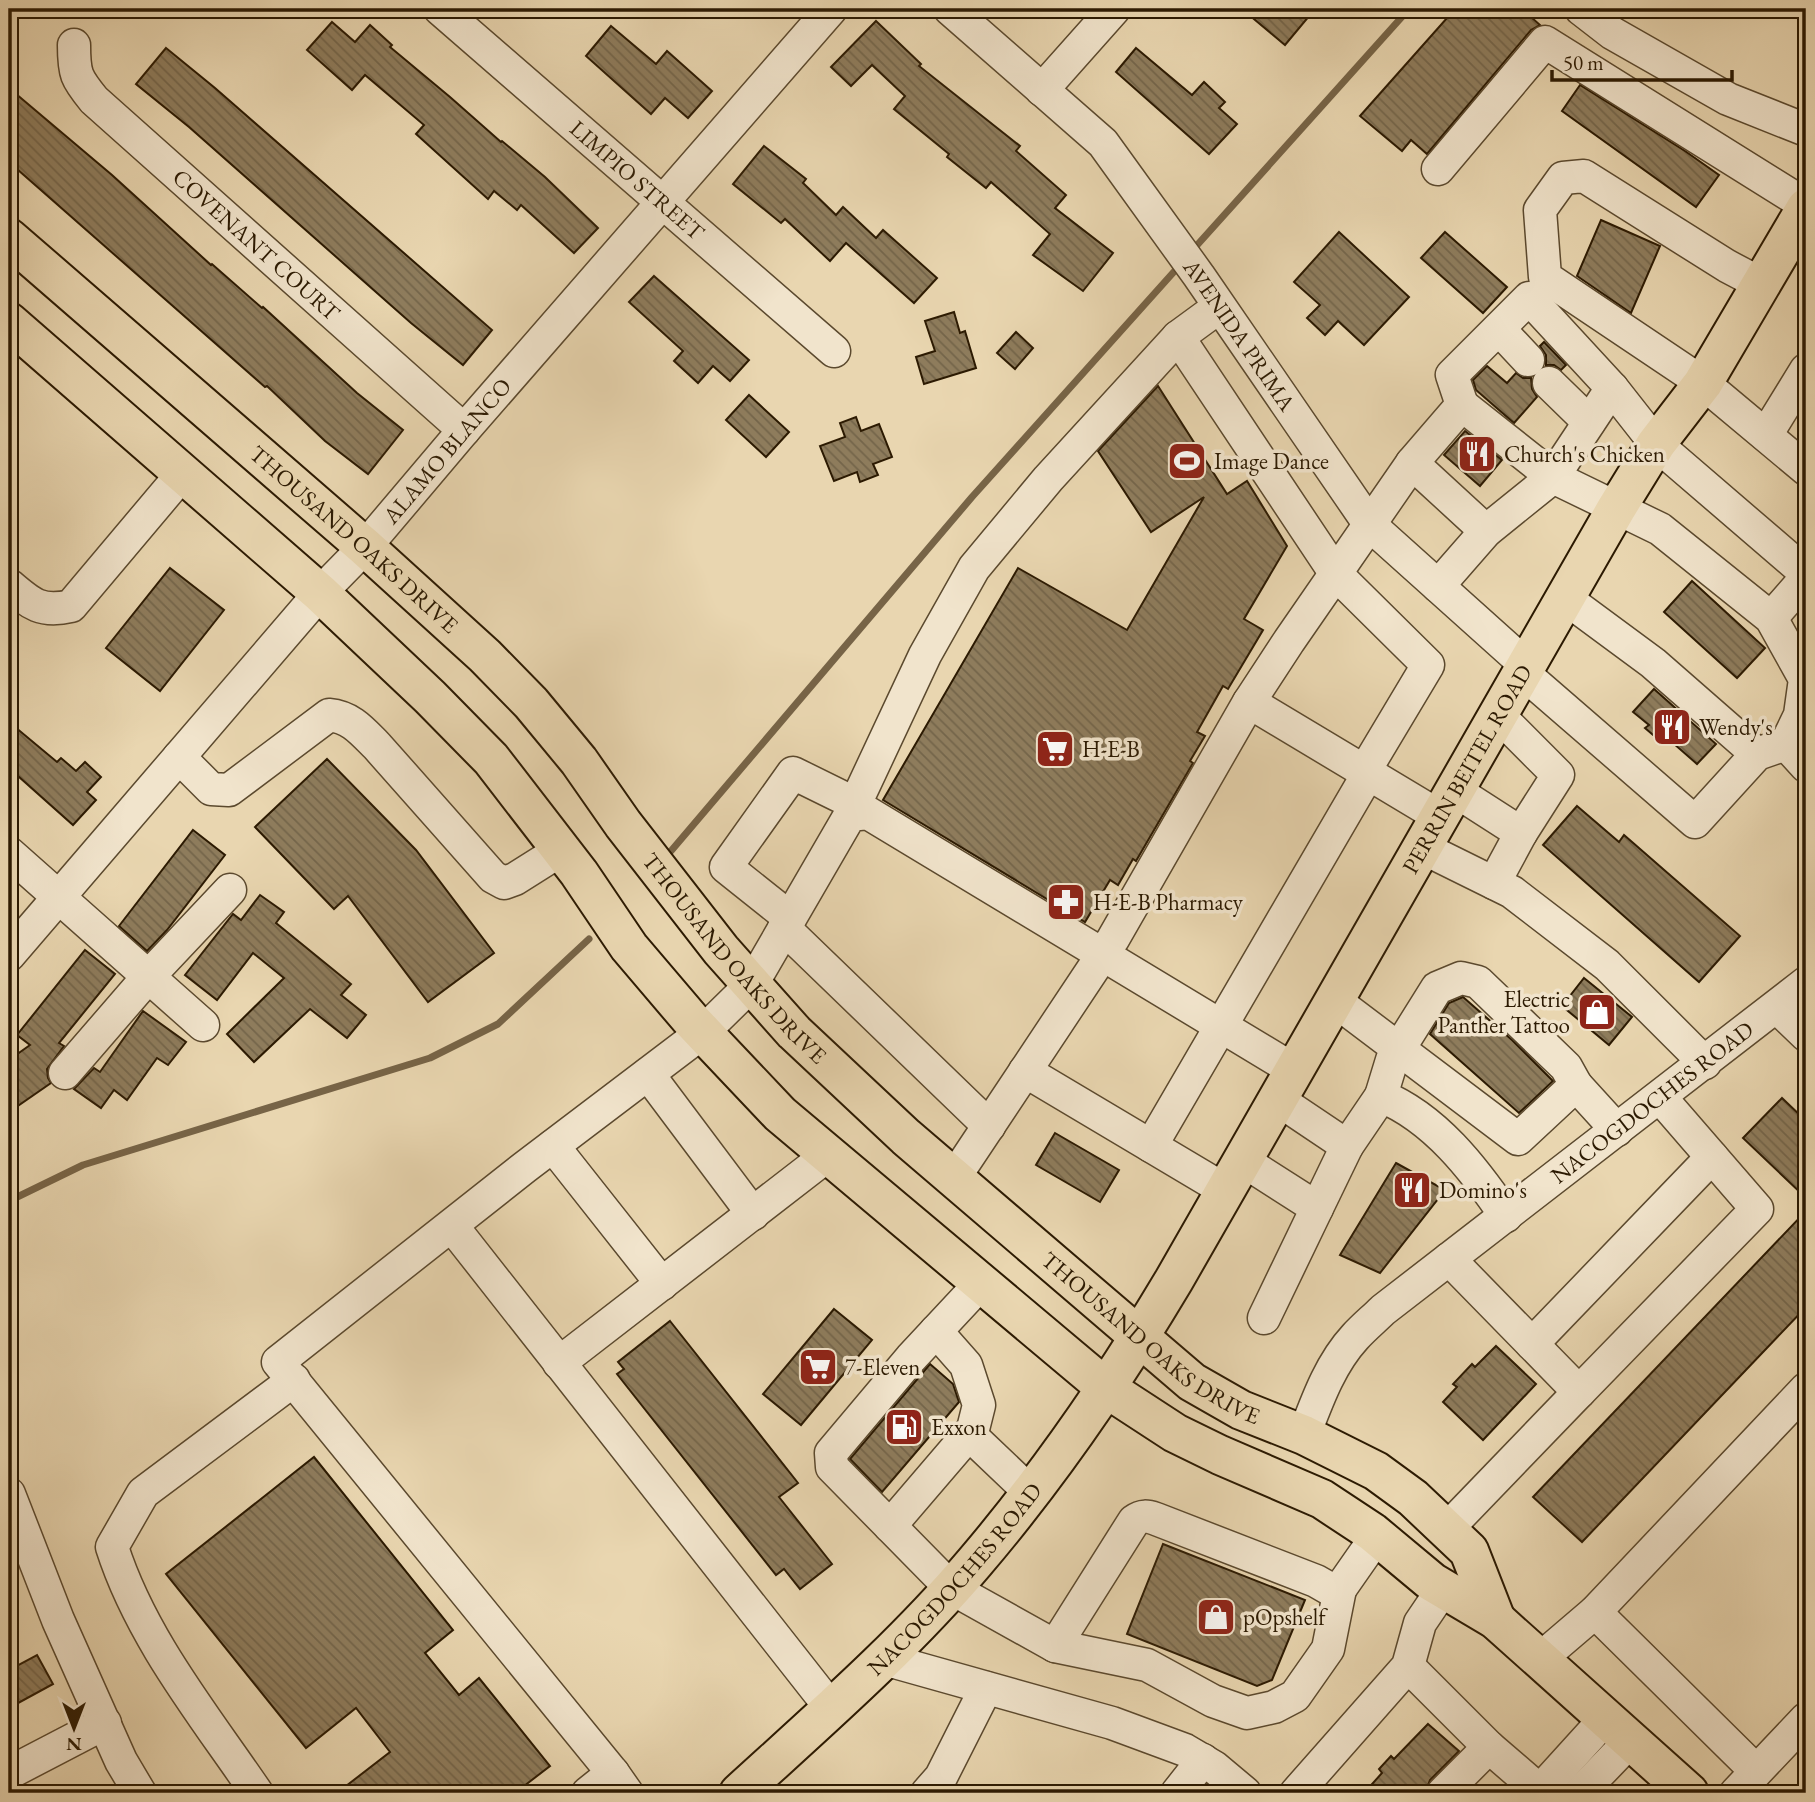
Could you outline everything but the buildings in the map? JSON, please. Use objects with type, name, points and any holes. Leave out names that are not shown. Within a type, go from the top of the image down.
[{"type":"main road","name":"PERRIN BEITEL ROAD","points":[[1140,1338],[1616,509],[1656,443],[1703,383],[1763,285],[1806,206]]},
{"type":"main road","name":"THOUSAND OAKS DRIVE","points":[[9,238],[365,547],[485,656],[531,703],[579,761],[623,824],[721,950],[794,1032],[906,1137],[1192,1382],[1241,1409],[1304,1435],[1376,1471],[1413,1498],[1469,1551],[1496,1620]]},
{"type":"main road","name":"THOUSAND OAKS DRIVE","points":[[9,322],[320,593],[491,759],[561,850],[629,947],[703,1032],[780,1114],[1106,1388],[1175,1433],[1322,1499],[1377,1536],[1443,1589],[1496,1620],[1689,1793]]},
{"type":"main road","name":"NACOGDOCHES ROAD","points":[[739,1793],[884,1659],[974,1564],[1031,1493],[1140,1338]]},
{"type":"street","name":"LIMPIO STREET","points":[[440,9],[834,351]]},
{"type":"street","name":"ALAMO BLANCO","points":[[9,955],[320,593],[365,547],[831,9]]},
{"type":"street","name":"AVENIDA PRIMA","points":[[950,9],[1103,143],[1199,276],[1370,525],[1695,822],[1783,755]]},
{"type":"street","points":[[1041,90],[1114,9]]},
{"type":"street","points":[[1581,9],[1612,33],[1728,99],[1806,130]]},
{"type":"street","points":[[1438,169],[1545,42],[1806,206]]},
{"type":"street","name":"COVENANT COURT","points":[[74,45],[74,70],[80,83],[94,100],[464,430]]},
{"type":"street","points":[[1763,285],[1584,176],[1563,178],[1540,210],[1545,277],[1703,383],[1806,469]]},
{"type":"street","points":[[1565,598],[1783,755],[1800,715],[1805,679],[1771,618],[1660,529],[1553,477],[1462,405],[1452,375],[1529,298],[1612,388],[1656,443],[1806,575],[1771,618]]},
{"type":"street","points":[[588,1793],[620,1783],[278,1362],[703,1032],[752,984],[853,810],[925,655],[974,568],[1048,479],[1178,337],[1219,307]]},
{"type":"street","points":[[1499,329],[1528,360]]},
{"type":"street","points":[[1151,1146],[1428,665],[1336,574],[1178,337]]},
{"type":"street","points":[[1766,435],[1806,370]]},
{"type":"street","points":[[1549,383],[1589,422]]},
{"type":"street","points":[[1438,586],[1486,531],[1553,477],[1612,388]]},
{"type":"street","points":[[954,1178],[1102,956],[1250,702],[1289,641],[1412,463],[1462,405]]},
{"type":"street","points":[[1412,463],[1486,531]]},
{"type":"street","points":[[9,585],[26,599],[51,610],[71,606],[183,473]]},
{"type":"street","points":[[1250,702],[1438,818],[1494,883],[1512,892],[1607,965],[1705,1063]]},
{"type":"street","points":[[1494,883],[1521,833],[1558,775],[1497,714]]},
{"type":"street","points":[[179,757],[211,789],[229,790],[329,715],[344,716],[377,746],[493,877],[503,883],[515,879],[561,850]]},
{"type":"street","points":[[989,1126],[787,923],[726,867],[793,773],[853,810],[868,813],[1219,1025],[1286,1084],[1347,1146]]},
{"type":"street","points":[[1438,818],[1521,833]]},
{"type":"street","points":[[9,853],[203,1025]]},
{"type":"street","points":[[65,1073],[148,977],[230,890]]},
{"type":"street","points":[[1264,1318],[1347,1146],[1381,1096],[1392,1060],[1437,988],[1461,978],[1478,982],[1566,1067],[1576,1085],[1617,1130]]},
{"type":"street","name":"NACOGDOCHES ROAD","points":[[1304,1435],[1319,1397],[1336,1365],[1354,1338],[1383,1310],[1806,984]]},
{"type":"street","points":[[1334,1000],[1518,1139],[1576,1085]]},
{"type":"street","points":[[1777,1007],[1806,1035]]},
{"type":"street","points":[[1026,1071],[1151,1146],[1317,1208]]},
{"type":"street","points":[[648,1074],[753,1214]]},
{"type":"street","points":[[1381,1096],[1399,1103],[1458,1153],[1506,1216]]},
{"type":"street","points":[[1446,1530],[1757,1209],[1660,1097]]},
{"type":"street","points":[[553,1146],[662,1284]]},
{"type":"street","points":[[559,1363],[828,1155]]},
{"type":"street","points":[[1532,1344],[1712,1157]]},
{"type":"street","points":[[452,1226],[831,1708]]},
{"type":"street","points":[[1449,1259],[1579,1392]]},
{"type":"street","points":[[981,1283],[831,1453],[832,1467],[951,1588],[1055,1646],[1147,1665],[1213,1701],[1247,1713],[1274,1707],[1295,1696],[1328,1648],[1340,1589],[1377,1536]]},
{"type":"street","points":[[890,1526],[973,1429],[979,1405],[966,1365],[936,1331]]},
{"type":"street","points":[[257,1793],[155,1642],[119,1569],[112,1547],[143,1493],[294,1380]]},
{"type":"street","points":[[1540,1659],[1595,1612],[1806,1389]]},
{"type":"street","points":[[969,1434],[1031,1493]]},
{"type":"street","points":[[9,1494],[58,1620],[121,1761],[140,1793]]},
{"type":"street","points":[[1055,1646],[1134,1521],[1146,1516],[1304,1576],[1330,1589],[1340,1589]]},
{"type":"street","points":[[1296,1793],[1408,1666],[1420,1623],[1443,1589]]},
{"type":"street","points":[[1595,1612],[1746,1782],[1806,1719]]},
{"type":"street","points":[[884,1659],[1112,1723],[1185,1750],[1203,1760],[1245,1793]]},
{"type":"street","points":[[1408,1666],[1539,1792],[1618,1730]]},
{"type":"street","points":[[927,1793],[941,1777],[986,1688]]},
{"type":"street","points":[[9,1773],[105,1723]]},
{"type":"street","points":[[1580,1793],[1618,1730]]},
{"type":"street","points":[[1443,1793],[1497,1753]]},
{"type":"street","points":[[1471,1793],[1497,1753]]},
{"type":"street","points":[[1177,1793],[1203,1760]]},
{"type":"waterway","points":[[1190,253],[1409,9]]},
{"type":"waterway","points":[[671,851],[972,497],[1180,265]]},
{"type":"waterway","points":[[9,1201],[83,1165],[430,1058],[498,1024],[589,939]]},
{"type":"place","name":"Church's Chicken","points":[[1477,454]]},
{"type":"place","name":"Image Dance","points":[[1187,461]]},
{"type":"place","name":"Wendy's","points":[[1672,727]]},
{"type":"place","name":"H-E-B","points":[[1055,749]]},
{"type":"place","name":"H-E-B Pharmacy","points":[[1066,902]]},
{"type":"place","name":"Electric Panther Tattoo","points":[[1597,1012]]},
{"type":"place","name":"Domino's","points":[[1412,1190]]},
{"type":"place","name":"7-Eleven","points":[[818,1367]]},
{"type":"place","name":"Exxon","points":[[904,1427]]},
{"type":"place","name":"pOpshelf","points":[[1216,1617]]}]
